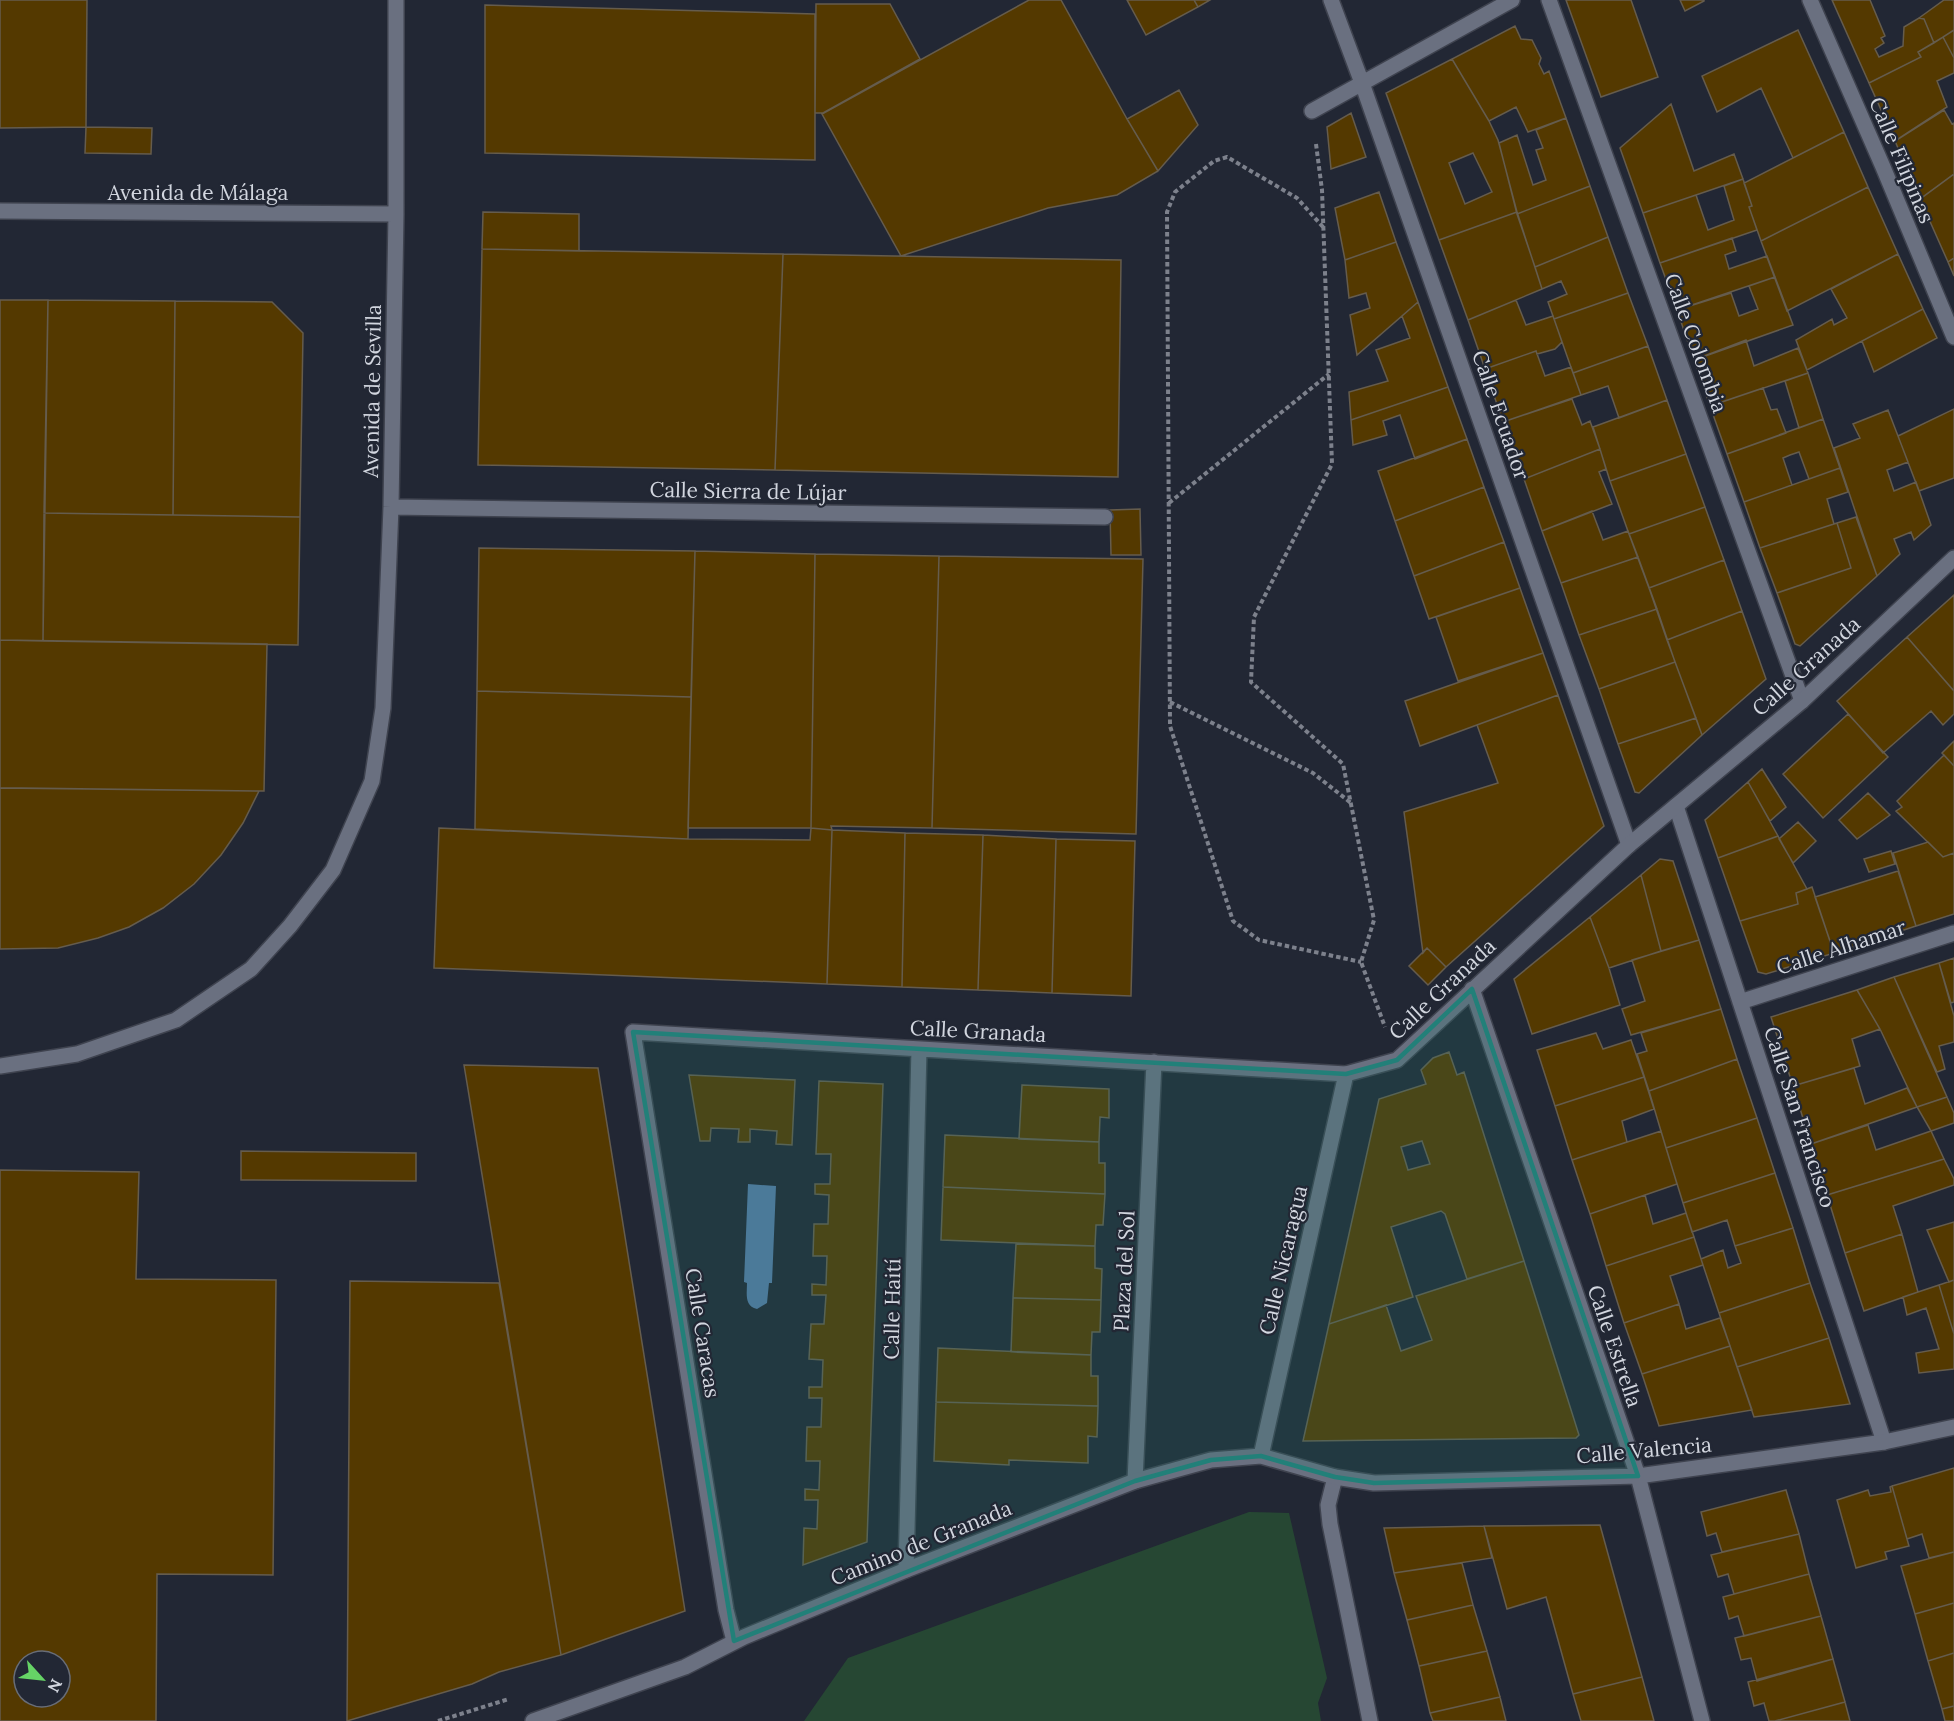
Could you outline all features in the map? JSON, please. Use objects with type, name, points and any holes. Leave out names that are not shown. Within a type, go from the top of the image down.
[{"type":"street","name":"Avenida de Sevilla","points":[[0,1066],[77,1054],[176,1020],[251,969],[290,926],[333,870],[372,781],[383,708],[391,507],[396,214],[396,0]]},
{"type":"street","name":"Calle Ecuador","points":[[1330,0],[1362,83],[1629,845]]},
{"type":"street","points":[[1312,111],[1512,0]]},
{"type":"street","name":"Calle Colombia","points":[[1549,0],[1803,701]]},
{"type":"street","name":"Calle Filipinas","points":[[1810,0],[1954,337]]},
{"type":"street","name":"Avenida de Málaga","points":[[0,211],[396,214]]},
{"type":"street","name":"Calle Sierra de Lújar","points":[[391,507],[1105,517]]},
{"type":"street","name":"Calle Granada","points":[[633,1032],[1346,1074],[1397,1060],[1629,845],[1803,701],[1954,558]]},
{"type":"street","name":"Calle San Francisco","points":[[1676,806],[1884,1442]]},
{"type":"street","name":"Calle Alhamar","points":[[1740,1002],[1954,933]]},
{"type":"street","name":"Calle Estrella","points":[[1472,989],[1638,1476],[1702,1721]]},
{"type":"street","name":"Calle Caracas","points":[[633,1032],[726,1610],[734,1641]]},
{"type":"street","name":"Calle Haití","points":[[906,1570],[918,1049]]},
{"type":"street","name":"Plaza del Sol","points":[[1135,1481],[1154,1062]]},
{"type":"street","name":"Calle Nicaragua","points":[[1261,1456],[1346,1074]]},
{"type":"street","name":"Calle Valencia","points":[[1335,1478],[1374,1483],[1638,1476],[1884,1442],[1954,1427]]},
{"type":"street","name":"Camino de Granada","points":[[533,1721],[685,1667],[734,1641],[906,1570],[1135,1481],[1211,1460],[1261,1456],[1335,1478]]},
{"type":"street","points":[[1335,1478],[1328,1505],[1330,1524],[1370,1721]]},
{"type":"path","points":[[1312,111],[1322,190],[1332,464],[1254,617],[1251,682],[1343,764],[1374,920],[1361,962],[1397,1060]]},
{"type":"path","points":[[1323,227],[1297,198],[1227,156],[1214,161],[1175,192],[1167,212],[1170,726],[1233,921],[1259,940],[1361,962]]},
{"type":"path","points":[[1168,504],[1329,374]]},
{"type":"path","points":[[1170,702],[1313,773],[1351,804]]},
{"type":"highlighted area","points":[[1472,989],[1638,1476],[1374,1483],[1335,1477],[1261,1456],[1211,1460],[1135,1481],[734,1641],[633,1032],[1346,1074],[1397,1060]]},
{"type":"green space","points":[[1249,1512],[1289,1513],[1327,1678],[1318,1703],[1321,1721],[804,1721],[848,1658]]},
{"type":"water","points":[[748,1184],[776,1186],[772,1283],[769,1283],[767,1303],[757,1309],[748,1302],[747,1283],[744,1282]]},
{"type":"building","points":[[0,0],[87,0],[86,127],[0,128]]},
{"type":"building","points":[[1029,0],[1061,0],[1158,171],[1117,195],[1048,208],[901,256],[822,114]]},
{"type":"building","points":[[1127,0],[1194,0],[1198,7],[1146,35]]},
{"type":"building","points":[[1194,0],[1210,0],[1198,7]]},
{"type":"building","points":[[1566,0],[1631,0],[1658,77],[1601,97]]},
{"type":"building","points":[[1680,0],[1704,0],[1704,1],[1685,11]]},
{"type":"building","points":[[1832,0],[1870,0],[1885,36],[1881,38],[1884,43],[1875,49],[1879,57],[1903,46],[1904,27],[1919,18],[1924,19],[1934,43],[1918,52],[1921,57],[1869,83]]},
{"type":"building","points":[[1944,0],[1954,0],[1954,30],[1934,43],[1924,19],[1919,18]]},
{"type":"building","points":[[816,4],[890,4],[920,59],[823,113],[815,113]]},
{"type":"building","points":[[485,5],[815,14],[815,160],[485,153]]},
{"type":"building","points":[[1515,26],[1521,39],[1532,40],[1541,58],[1539,64],[1544,74],[1549,71],[1566,118],[1528,132],[1516,107],[1489,121],[1452,59]]},
{"type":"building","points":[[1798,30],[1844,132],[1793,158],[1761,88],[1717,112],[1702,76]]},
{"type":"building","points":[[1954,30],[1954,58],[1943,37]]},
{"type":"building","points":[[1943,37],[1954,58],[1954,73],[1937,81],[1947,107],[1895,141],[1869,83],[1921,57],[1918,52]]},
{"type":"building","points":[[1452,59],[1498,140],[1517,212],[1439,240],[1386,93]],"holes":[[[1473,153],[1492,192],[1465,204],[1449,163]]]},
{"type":"building","points":[[1179,90],[1198,125],[1158,171],[1127,119]]},
{"type":"building","points":[[1671,104],[1694,171],[1734,154],[1743,179],[1643,213],[1620,148]]},
{"type":"building","points":[[1944,110],[1952,124],[1954,123],[1954,174],[1920,199],[1895,141]]},
{"type":"building","points":[[1351,113],[1366,157],[1331,169],[1327,127]]},
{"type":"building","points":[[1566,118],[1590,186],[1517,214],[1499,143],[1517,135],[1533,185],[1546,180],[1536,150],[1543,148],[1536,130]]},
{"type":"building","points":[[86,127],[152,128],[151,154],[85,153]]},
{"type":"building","points":[[1844,132],[1868,187],[1761,241],[1749,207],[1752,206],[1744,183]]},
{"type":"building","points":[[1954,174],[1954,258],[1948,262],[1920,199]]},
{"type":"building","points":[[1743,179],[1757,230],[1660,263],[1643,213],[1696,195],[1708,230],[1734,220],[1724,186]]},
{"type":"building","points":[[1590,186],[1608,237],[1535,267],[1517,214]]},
{"type":"building","points":[[1868,187],[1898,254],[1787,311],[1761,241]]},
{"type":"building","points":[[1379,192],[1396,242],[1345,260],[1335,208]]},
{"type":"building","points":[[483,212],[579,214],[579,251],[482,249]]},
{"type":"building","points":[[1517,212],[1542,289],[1468,320],[1439,240]]},
{"type":"building","points":[[1608,237],[1628,293],[1554,319],[1548,302],[1567,294],[1561,281],[1542,289],[1535,267]]},
{"type":"building","points":[[1732,238],[1736,251],[1725,255],[1729,269],[1767,256],[1775,277],[1677,310],[1660,263]]},
{"type":"building","points":[[1396,242],[1418,302],[1357,355],[1350,315],[1370,308],[1366,293],[1349,298],[1345,260]]},
{"type":"building","points":[[482,249],[783,254],[775,470],[478,465]]},
{"type":"building","points":[[783,254],[1121,260],[1118,477],[775,470]]},
{"type":"building","points":[[1898,254],[1923,309],[1807,370],[1796,340],[1832,319],[1834,325],[1847,318],[1831,289]]},
{"type":"building","points":[[1954,258],[1954,276],[1948,262]]},
{"type":"building","points":[[1775,277],[1793,325],[1694,360],[1677,310],[1731,293],[1739,316],[1758,309],[1749,286]]},
{"type":"building","points":[[1628,293],[1648,346],[1573,373],[1554,319]]},
{"type":"building","points":[[0,300],[48,300],[43,641],[0,640]]},
{"type":"building","points":[[48,300],[175,301],[173,515],[44,513]]},
{"type":"building","points":[[1516,300],[1526,325],[1553,316],[1562,342],[1555,349],[1537,354],[1536,351],[1485,369],[1468,320]]},
{"type":"building","points":[[175,301],[272,302],[303,333],[300,517],[173,515]]},
{"type":"building","points":[[1418,302],[1448,387],[1351,420],[1349,392],[1388,381],[1376,350],[1410,338],[1402,316]]},
{"type":"building","points":[[1923,309],[1937,338],[1874,372],[1862,341]]},
{"type":"building","points":[[1746,340],[1754,366],[1798,348],[1808,373],[1710,406],[1694,360]]},
{"type":"building","points":[[1648,346],[1667,400],[1619,418],[1608,386],[1581,395],[1573,373]]},
{"type":"building","points":[[1536,351],[1545,376],[1571,367],[1581,395],[1503,422],[1485,369]]},
{"type":"building","points":[[1808,373],[1823,419],[1799,428],[1785,381]]},
{"type":"building","points":[[1448,387],[1467,439],[1415,459],[1400,415],[1383,421],[1387,435],[1353,445],[1351,420]]},
{"type":"building","points":[[1763,388],[1771,410],[1777,409],[1786,433],[1727,454],[1710,406]]},
{"type":"building","points":[[1572,399],[1582,425],[1590,421],[1600,449],[1524,479],[1503,422]]},
{"type":"building","points":[[1667,400],[1686,454],[1610,481],[1593,427]]},
{"type":"building","points":[[1954,409],[1954,478],[1919,491],[1898,436]]},
{"type":"building","points":[[1888,410],[1908,462],[1887,470],[1894,491],[1916,482],[1931,525],[1914,540],[1911,532],[1894,539],[1900,554],[1877,576],[1834,448],[1860,438],[1853,424]]},
{"type":"building","points":[[1823,419],[1840,468],[1809,479],[1799,452],[1790,455],[1783,458],[1792,485],[1744,502],[1727,454]]},
{"type":"building","points":[[1467,439],[1484,487],[1395,521],[1378,471]]},
{"type":"building","points":[[1600,449],[1606,469],[1599,472],[1612,504],[1542,531],[1524,479]]},
{"type":"building","points":[[1686,454],[1705,507],[1629,534],[1610,481]]},
{"type":"building","points":[[1840,468],[1848,492],[1827,499],[1834,524],[1760,548],[1744,502]]},
{"type":"building","points":[[1484,487],[1504,542],[1414,576],[1395,521]]},
{"type":"building","points":[[1705,507],[1724,560],[1649,588],[1629,534]]},
{"type":"building","points":[[1140,509],[1141,555],[1111,555],[1110,510]]},
{"type":"building","points":[[1592,511],[1603,540],[1628,531],[1638,557],[1561,583],[1542,531]]},
{"type":"building","points":[[44,513],[300,517],[298,645],[43,641]]},
{"type":"building","points":[[1856,517],[1877,576],[1800,646],[1795,644],[1777,593],[1851,568],[1837,523]]},
{"type":"building","points":[[1837,523],[1851,568],[1777,593],[1760,548]]},
{"type":"building","points":[[1504,542],[1520,588],[1429,619],[1414,576]]},
{"type":"building","points":[[479,548],[695,551],[691,697],[477,691]]},
{"type":"building","points":[[695,551],[815,554],[811,828],[688,828]]},
{"type":"building","points":[[815,554],[939,556],[932,828],[831,826],[832,830],[811,828]]},
{"type":"building","points":[[939,556],[1143,559],[1136,834],[932,828]]},
{"type":"building","points":[[1638,557],[1657,609],[1579,635],[1561,583]]},
{"type":"building","points":[[1724,560],[1742,611],[1667,640],[1649,588]]},
{"type":"building","points":[[1520,588],[1543,653],[1458,681],[1436,617]]},
{"type":"building","points":[[1954,595],[1954,691],[1907,637]]},
{"type":"building","points":[[1657,609],[1675,662],[1599,689],[1579,635]]},
{"type":"building","points":[[1742,611],[1766,679],[1702,735],[1667,640]]},
{"type":"building","points":[[1907,637],[1954,691],[1954,714],[1943,725],[1931,711],[1883,753],[1837,701]]},
{"type":"building","points":[[0,640],[267,644],[264,791],[0,788]]},
{"type":"building","points":[[1543,653],[1558,695],[1420,746],[1405,701]]},
{"type":"building","points":[[1675,662],[1696,718],[1618,744],[1599,689]]},
{"type":"building","points":[[477,691],[691,697],[688,839],[475,829]]},
{"type":"building","points":[[1558,695],[1604,826],[1446,967],[1427,948],[1423,953],[1404,812],[1498,783],[1477,725]]},
{"type":"building","points":[[1848,714],[1888,757],[1823,818],[1783,774]]},
{"type":"building","points":[[1696,718],[1702,735],[1639,793],[1635,792],[1618,744]]},
{"type":"building","points":[[1954,741],[1954,766],[1942,753]]},
{"type":"building","points":[[1944,755],[1954,766],[1954,853],[1943,857],[1896,811],[1902,807],[1897,801]]},
{"type":"building","points":[[1762,769],[1786,807],[1770,821],[1748,782]]},
{"type":"building","points":[[1748,782],[1778,836],[1718,858],[1705,820]]},
{"type":"building","points":[[0,788],[259,791],[243,823],[221,855],[194,884],[163,908],[129,927],[98,938],[58,948],[0,949]]},
{"type":"building","points":[[1868,793],[1890,815],[1857,839],[1839,820]]},
{"type":"building","points":[[1798,822],[1816,841],[1793,863],[1779,839]]},
{"type":"building","points":[[439,828],[688,839],[810,840],[811,828],[832,830],[827,984],[434,968]]},
{"type":"building","points":[[832,830],[905,833],[902,987],[827,984]]},
{"type":"building","points":[[905,833],[983,835],[978,990],[902,987]]},
{"type":"building","points":[[983,835],[1056,839],[1052,993],[978,990]]},
{"type":"building","points":[[1778,836],[1807,889],[1796,893],[1798,904],[1740,921],[1718,858]]},
{"type":"building","points":[[1056,839],[1135,841],[1131,996],[1052,993]]},
{"type":"building","points":[[1928,842],[1943,857],[1954,853],[1954,914],[1916,926],[1893,853]]},
{"type":"building","points":[[1891,851],[1895,864],[1869,872],[1864,859]]},
{"type":"building","points":[[1660,859],[1673,861],[1699,940],[1661,951],[1641,875]]},
{"type":"building","points":[[1898,871],[1916,926],[1834,953],[1815,897]]},
{"type":"building","points":[[1641,875],[1661,951],[1609,968],[1590,917]]},
{"type":"building","points":[[1812,887],[1834,953],[1766,974],[1758,972],[1740,921],[1798,904],[1796,893]]},
{"type":"building","points":[[1590,917],[1620,1005],[1532,1034],[1514,979]]},
{"type":"building","points":[[1699,940],[1721,1009],[1631,1035],[1622,1009],[1645,1001],[1632,960]]},
{"type":"building","points":[[1427,948],[1446,967],[1428,985],[1409,966]]},
{"type":"building","points":[[1954,958],[1954,1002],[1951,1003],[1939,963]]},
{"type":"building","points":[[1939,963],[1954,1016],[1954,1042],[1939,1046],[1945,1069],[1937,1072],[1894,977]]},
{"type":"building","points":[[1894,977],[1947,1097],[1917,1107],[1880,1029],[1857,990]]},
{"type":"building","points":[[1857,990],[1880,1029],[1852,1039],[1860,1066],[1793,1086],[1771,1017]]},
{"type":"building","points":[[1721,1009],[1737,1059],[1649,1091],[1637,1054],[1647,1051],[1641,1033]]},
{"type":"building","points":[[1596,1033],[1603,1049],[1631,1040],[1644,1077],[1555,1106],[1537,1050]]},
{"type":"building","points":[[1449,1052],[1457,1075],[1464,1072],[1524,1261],[1467,1279],[1445,1214],[1441,1211],[1391,1227],[1413,1297],[1329,1324],[1379,1099],[1426,1084],[1421,1070],[1433,1058]],"holes":[[[1422,1141],[1430,1164],[1408,1170],[1401,1147]]]},
{"type":"building","points":[[1737,1059],[1757,1118],[1666,1148],[1649,1091]]},
{"type":"building","points":[[464,1065],[598,1068],[685,1611],[561,1655]]},
{"type":"building","points":[[1854,1068],[1865,1104],[1907,1088],[1917,1107],[1811,1144],[1793,1086]]},
{"type":"building","points":[[689,1075],[795,1080],[792,1145],[776,1144],[777,1131],[750,1129],[750,1142],[738,1142],[739,1129],[711,1128],[710,1141],[700,1141]]},
{"type":"building","points":[[1644,1077],[1654,1109],[1622,1121],[1627,1142],[1572,1160],[1555,1106]]},
{"type":"building","points":[[819,1081],[883,1084],[867,1542],[803,1565],[804,1528],[817,1529],[818,1500],[805,1500],[805,1489],[819,1490],[820,1461],[806,1461],[807,1427],[821,1427],[822,1398],[809,1398],[809,1387],[822,1387],[823,1360],[809,1359],[811,1324],[824,1324],[826,1295],[812,1295],[812,1284],[826,1285],[827,1256],[813,1256],[814,1224],[828,1224],[829,1195],[815,1194],[815,1184],[830,1184],[831,1154],[816,1154]]},
{"type":"building","points":[[1022,1085],[1109,1089],[1109,1118],[1100,1117],[1099,1142],[1019,1139]]},
{"type":"building","points":[[1947,1097],[1954,1113],[1954,1123],[1931,1131],[1917,1107]]},
{"type":"building","points":[[1757,1118],[1775,1173],[1683,1203],[1666,1148]]},
{"type":"building","points":[[1868,1125],[1876,1150],[1931,1131],[1944,1159],[1827,1195],[1811,1144]]},
{"type":"building","points":[[1661,1131],[1677,1184],[1590,1214],[1572,1160]]},
{"type":"building","points":[[945,1135],[1099,1142],[1099,1163],[1105,1163],[1105,1194],[943,1187]]},
{"type":"building","points":[[241,1151],[416,1153],[416,1181],[241,1180]]},
{"type":"building","points":[[1944,1159],[1954,1179],[1954,1185],[1893,1206],[1902,1234],[1845,1253],[1827,1195]]},
{"type":"building","points":[[0,1170],[139,1172],[136,1279],[276,1280],[273,1575],[157,1574],[156,1721],[0,1721]]},
{"type":"building","points":[[1775,1173],[1793,1228],[1735,1246],[1727,1220],[1692,1232],[1683,1203]]},
{"type":"building","points":[[943,1187],[1105,1194],[1103,1225],[1096,1225],[1095,1246],[941,1240]]},
{"type":"building","points":[[1645,1195],[1653,1224],[1686,1213],[1694,1237],[1606,1266],[1590,1214]]},
{"type":"building","points":[[1954,1222],[1954,1280],[1949,1282],[1927,1230]]},
{"type":"building","points":[[1793,1228],[1810,1283],[1719,1313],[1701,1259],[1723,1250],[1728,1268],[1741,1263],[1735,1246]]},
{"type":"building","points":[[1902,1234],[1918,1292],[1864,1311],[1845,1253]]},
{"type":"building","points":[[1694,1237],[1703,1265],[1670,1276],[1679,1304],[1624,1323],[1606,1266]]},
{"type":"building","points":[[1016,1244],[1095,1246],[1095,1268],[1102,1269],[1101,1300],[1013,1298]]},
{"type":"building","points":[[1524,1261],[1579,1435],[1576,1438],[1303,1441],[1329,1324],[1386,1305],[1401,1351],[1432,1340],[1416,1296]]},
{"type":"building","points":[[1954,1280],[1954,1334],[1939,1285]]},
{"type":"building","points":[[350,1281],[499,1283],[561,1655],[499,1672],[472,1684],[347,1721]]},
{"type":"building","points":[[1810,1283],[1829,1338],[1737,1367],[1719,1313]]},
{"type":"building","points":[[1939,1285],[1954,1334],[1954,1369],[1919,1373],[1916,1353],[1939,1349],[1926,1308],[1907,1315],[1903,1297]]},
{"type":"building","points":[[1013,1298],[1101,1300],[1100,1332],[1092,1332],[1091,1355],[1011,1352]]},
{"type":"building","points":[[1679,1304],[1686,1329],[1720,1318],[1730,1346],[1642,1374],[1624,1323]]},
{"type":"building","points":[[1829,1338],[1850,1404],[1754,1417],[1737,1367]]},
{"type":"building","points":[[1730,1346],[1752,1410],[1659,1426],[1642,1374]]},
{"type":"building","points":[[938,1348],[1091,1355],[1091,1376],[1098,1376],[1098,1406],[936,1402]]},
{"type":"building","points":[[936,1402],[1098,1406],[1097,1437],[1088,1436],[1088,1463],[1009,1460],[1009,1465],[934,1461]]},
{"type":"building","points":[[1954,1468],[1954,1552],[1929,1558],[1922,1534],[1907,1539],[1892,1486]]},
{"type":"building","points":[[1892,1486],[1909,1546],[1885,1552],[1887,1559],[1856,1568],[1837,1500],[1868,1490],[1870,1496],[1891,1492],[1890,1487]]},
{"type":"building","points":[[1786,1490],[1799,1534],[1722,1552],[1716,1533],[1707,1536],[1701,1512]]},
{"type":"building","points":[[1600,1525],[1642,1677],[1573,1694],[1546,1597],[1507,1609],[1484,1526]]},
{"type":"building","points":[[1484,1526],[1492,1558],[1394,1573],[1384,1528]]},
{"type":"building","points":[[1799,1534],[1809,1574],[1734,1594],[1728,1574],[1718,1577],[1711,1555]]},
{"type":"building","points":[[1954,1552],[1954,1603],[1915,1614],[1901,1566]]},
{"type":"building","points":[[1462,1563],[1473,1605],[1407,1620],[1394,1573]]},
{"type":"building","points":[[1809,1574],[1821,1616],[1744,1636],[1738,1616],[1729,1619],[1723,1597]]},
{"type":"building","points":[[1954,1603],[1954,1653],[1928,1661],[1915,1614]]},
{"type":"building","points":[[1473,1605],[1487,1651],[1419,1666],[1407,1620]]},
{"type":"building","points":[[1821,1616],[1833,1659],[1757,1681],[1751,1658],[1741,1660],[1735,1638]]},
{"type":"building","points":[[1487,1651],[1500,1697],[1430,1713],[1419,1666]]},
{"type":"building","points":[[1954,1653],[1954,1706],[1942,1709],[1928,1661]]},
{"type":"building","points":[[1833,1659],[1845,1702],[1775,1721],[1769,1721],[1764,1703],[1754,1706],[1748,1682]]},
{"type":"building","points":[[1642,1677],[1654,1721],[1581,1721],[1573,1694]]},
{"type":"building","points":[[1500,1697],[1506,1721],[1433,1721],[1430,1713]]},
{"type":"building","points":[[1845,1702],[1850,1721],[1775,1721]]},
{"type":"building","points":[[1954,1706],[1954,1721],[1945,1721],[1942,1709]]}]
